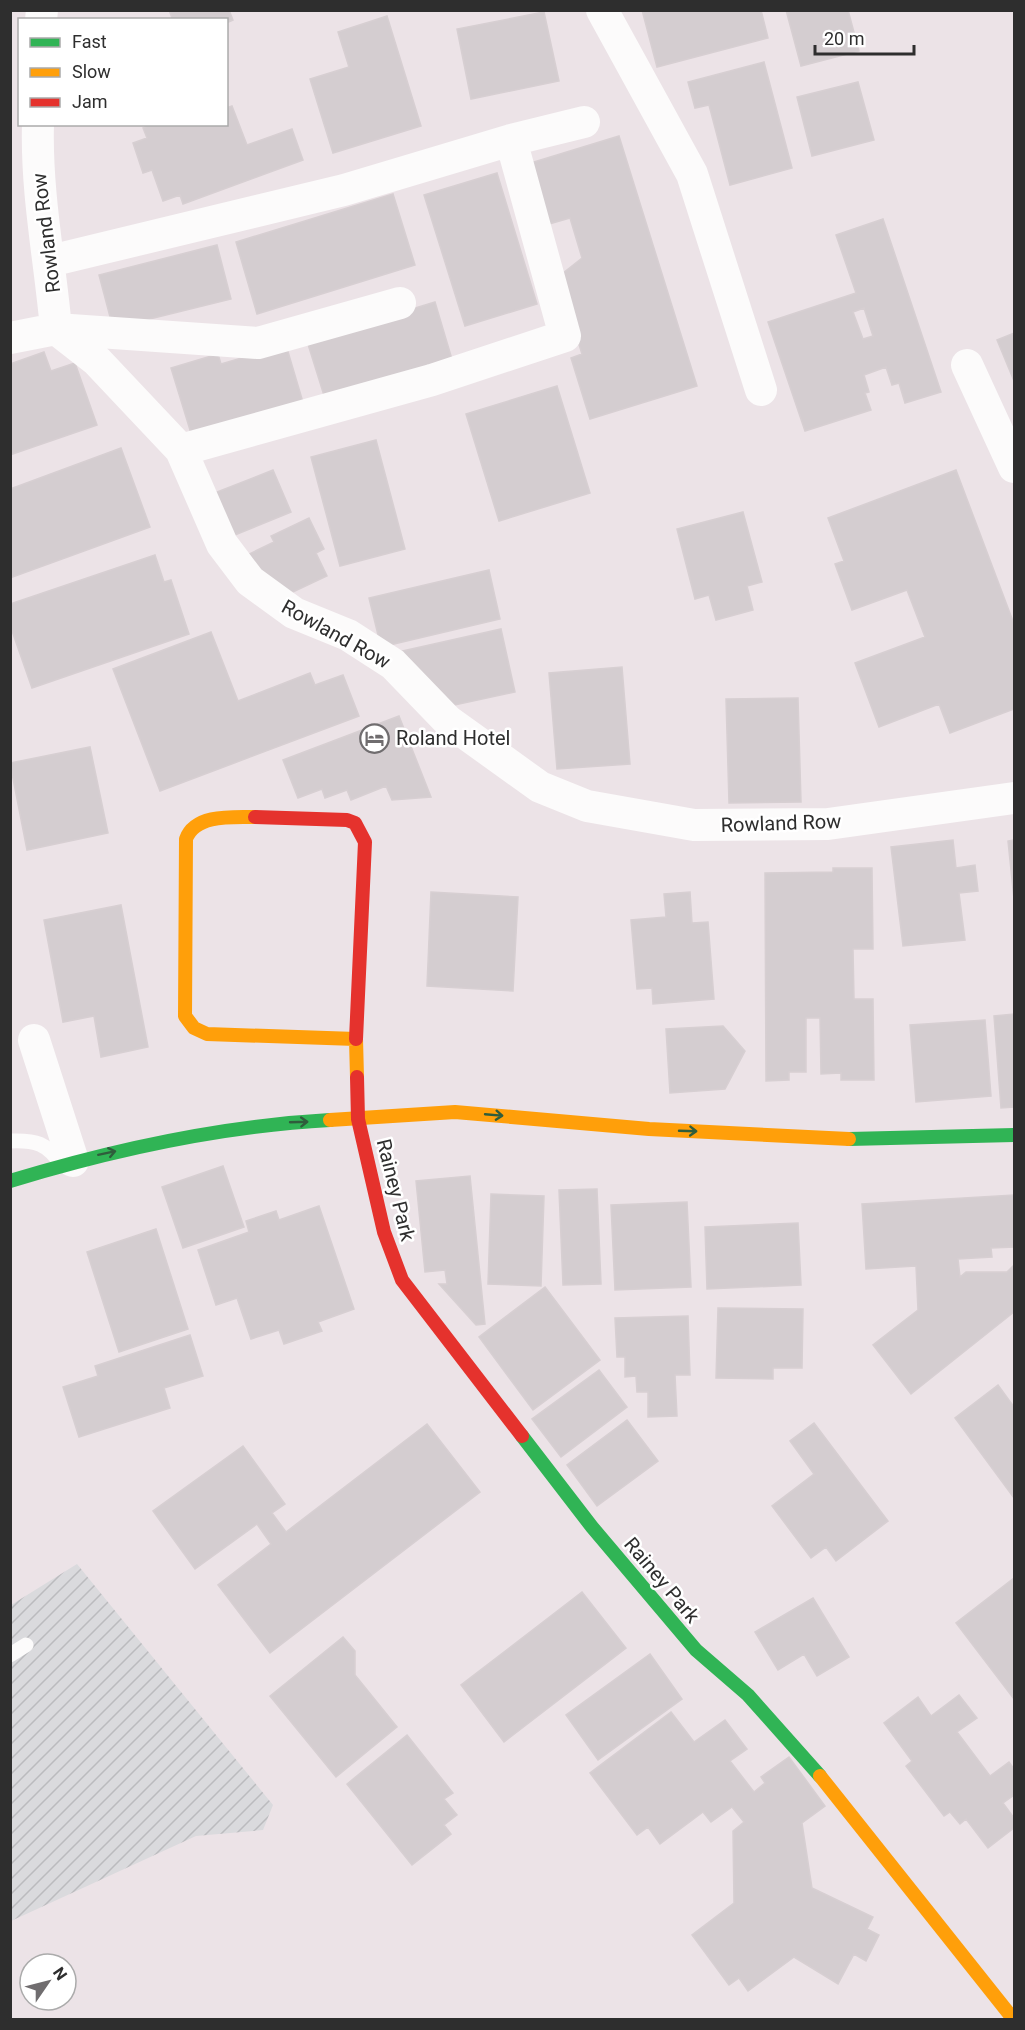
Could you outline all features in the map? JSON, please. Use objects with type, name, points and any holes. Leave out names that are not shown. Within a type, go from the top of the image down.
[{"type":"street","points":[[602,10],[652,97],[692,174],[761,390]]},
{"type":"street","points":[[50,261],[344,190],[511,140],[584,122]]},
{"type":"street","name":"Rowland Row","points":[[38,126],[37,166],[50,261],[56,329],[97,361],[181,450],[222,544],[250,581],[294,613],[348,635],[393,664],[448,721],[540,787],[587,806],[694,825],[828,824],[1014,798]]},
{"type":"street","points":[[181,450],[432,380],[566,336],[511,140]]},
{"type":"street","points":[[10,338],[56,329],[258,343],[400,303]]},
{"type":"street","points":[[967,365],[1014,467]]},
{"type":"street","name":"Rainey Park","points":[[356,1039],[207,1034],[199,1033],[189,1024],[185,1016],[184,844],[186,835],[195,826],[210,820],[236,819],[347,820],[355,823],[365,842],[356,1039],[358,1119],[392,1257],[402,1280],[592,1527],[696,1650],[748,1695],[801,1752],[1014,2019]]},
{"type":"street","points":[[34,1040],[67,1163]]},
{"type":"street","points":[[10,1181],[67,1163],[173,1139],[274,1123],[455,1112],[649,1129],[860,1140],[1014,1135]]},
{"type":"lane","points":[[10,1141],[34,1140],[67,1163]]},
{"type":"lane","points":[[10,1655],[26,1646]]},
{"type":"shaded area","points":[[77,1564],[273,1805],[263,1830],[196,1836],[11,1921],[11,1605]]},
{"type":"building","points":[[169,10],[229,10],[233,20],[228,22],[228,18],[172,18]]},
{"type":"building","points":[[642,10],[761,10],[768,38],[657,67]]},
{"type":"building","points":[[786,10],[848,10],[859,51],[801,66]]},
{"type":"building","points":[[544,12],[559,81],[471,99],[457,29]]},
{"type":"building","points":[[387,16],[421,126],[333,153],[310,79],[349,67],[338,32]]},
{"type":"building","points":[[764,62],[792,168],[730,185],[709,105],[695,108],[688,82]]},
{"type":"building","points":[[858,82],[874,140],[812,156],[797,97]]},
{"type":"building","points":[[232,106],[247,145],[292,129],[303,160],[183,204],[180,195],[163,201],[152,170],[143,173],[133,143],[147,138],[143,128],[148,126],[228,126],[228,107]]},
{"type":"building","points":[[619,136],[697,386],[590,419],[571,358],[582,354],[558,277],[582,258],[570,218],[542,226],[524,165]]},
{"type":"building","points":[[497,173],[537,304],[465,326],[424,195]]},
{"type":"building","points":[[393,194],[415,265],[257,314],[236,242]]},
{"type":"building","points":[[883,219],[941,392],[905,403],[899,383],[892,385],[886,367],[864,375],[869,392],[865,393],[871,410],[805,431],[768,322],[856,293],[836,235]],"holes":[[[864,308],[873,336],[863,339],[853,312]]]},
{"type":"building","points":[[217,245],[231,299],[113,328],[99,275]]},
{"type":"building","points":[[435,302],[454,366],[327,405],[307,341]]},
{"type":"building","points":[[1014,333],[1014,381],[997,340]]},
{"type":"building","points":[[286,345],[305,409],[194,443],[171,368],[218,354],[221,364]]},
{"type":"building","points":[[44,352],[51,371],[75,363],[97,425],[10,455],[10,364]]},
{"type":"building","points":[[557,386],[590,493],[499,521],[466,414]]},
{"type":"building","points":[[376,440],[405,549],[340,566],[311,457]]},
{"type":"building","points":[[121,448],[150,527],[10,578],[10,489]]},
{"type":"building","points":[[273,470],[291,512],[225,539],[207,496]]},
{"type":"building","points":[[956,470],[1014,624],[1014,709],[950,733],[939,704],[879,727],[855,663],[925,637],[907,590],[852,610],[835,564],[844,561],[828,518]]},
{"type":"building","points":[[743,512],[762,582],[747,586],[753,610],[716,620],[709,595],[695,599],[677,529]]},
{"type":"building","points":[[309,518],[324,549],[316,553],[327,576],[280,598],[241,558],[274,542],[271,536]]},
{"type":"building","points":[[155,555],[164,582],[171,580],[189,634],[32,688],[10,625],[10,604]]},
{"type":"building","points":[[489,570],[500,619],[381,647],[369,598]]},
{"type":"building","points":[[501,629],[515,692],[441,708],[398,652]]},
{"type":"building","points":[[211,632],[238,701],[310,673],[315,685],[343,675],[359,716],[160,791],[113,669]]},
{"type":"building","points":[[622,667],[630,764],[557,769],[549,673]]},
{"type":"building","points":[[798,698],[801,802],[729,803],[726,699]]},
{"type":"building","name":"Roland Hotel","points":[[399,716],[431,797],[392,800],[386,786],[351,800],[347,790],[325,798],[322,789],[298,798],[283,760]]},
{"type":"building","points":[[90,747],[108,833],[27,850],[10,763]]},
{"type":"building","points":[[953,840],[956,868],[975,865],[978,891],[959,893],[965,940],[903,946],[891,847]]},
{"type":"building","points":[[1014,840],[1014,899],[1008,841]]},
{"type":"building","points":[[833,868],[872,868],[873,949],[853,949],[854,999],[873,999],[874,1080],[841,1080],[841,1073],[821,1074],[820,1018],[806,1018],[806,1072],[789,1072],[789,1080],[766,1081],[765,873],[833,872]]},
{"type":"building","points":[[431,892],[518,897],[513,991],[427,986]]},
{"type":"building","points":[[690,892],[692,923],[708,922],[714,999],[653,1004],[652,988],[637,989],[631,920],[666,917],[664,894]]},
{"type":"building","points":[[121,905],[148,1047],[101,1057],[94,1016],[63,1022],[44,920]]},
{"type":"building","points":[[1014,1014],[1014,1107],[1001,1108],[994,1016]]},
{"type":"building","points":[[985,1020],[991,1096],[916,1102],[910,1025]]},
{"type":"building","points":[[723,1026],[745,1051],[725,1089],[670,1093],[666,1029]]},
{"type":"building","points":[[223,1166],[244,1227],[183,1248],[162,1187]]},
{"type":"building","points":[[470,1176],[485,1324],[476,1325],[439,1284],[447,1284],[445,1270],[425,1272],[416,1181]]},
{"type":"building","points":[[597,1189],[601,1284],[563,1285],[559,1190]]},
{"type":"building","points":[[491,1194],[544,1196],[541,1286],[488,1284]]},
{"type":"building","points":[[1014,1195],[1014,1247],[991,1248],[992,1257],[958,1259],[960,1277],[966,1272],[1007,1272],[1014,1265],[1014,1312],[911,1394],[873,1345],[918,1310],[916,1266],[866,1269],[862,1204]]},
{"type":"building","points":[[687,1202],[691,1287],[615,1290],[611,1205]]},
{"type":"building","points":[[319,1206],[354,1309],[318,1322],[322,1331],[284,1344],[279,1330],[251,1339],[237,1298],[216,1305],[198,1250],[249,1232],[246,1221],[276,1211],[279,1220]]},
{"type":"building","points":[[798,1223],[801,1285],[707,1289],[705,1227]]},
{"type":"building","points":[[156,1229],[188,1329],[119,1352],[87,1252]]},
{"type":"building","points":[[545,1287],[600,1360],[533,1410],[479,1337]]},
{"type":"building","points":[[718,1308],[803,1309],[802,1368],[773,1368],[773,1379],[716,1378]]},
{"type":"building","points":[[688,1316],[690,1375],[675,1375],[677,1416],[648,1417],[648,1392],[637,1392],[636,1376],[625,1377],[625,1357],[617,1357],[615,1318]]},
{"type":"building","points":[[190,1335],[203,1376],[164,1388],[170,1408],[79,1437],[63,1387],[98,1376],[95,1366]]},
{"type":"building","points":[[599,1370],[627,1407],[561,1457],[532,1419]]},
{"type":"building","points":[[998,1385],[1014,1407],[1014,1498],[955,1418]]},
{"type":"building","points":[[627,1420],[658,1461],[597,1506],[567,1465]]},
{"type":"building","points":[[814,1423],[888,1521],[836,1561],[826,1547],[811,1558],[772,1506],[814,1474],[790,1441]]},
{"type":"building","points":[[427,1424],[480,1492],[270,1653],[218,1585],[271,1544],[257,1524],[195,1569],[153,1511],[243,1446],[285,1504],[272,1513],[286,1532]]},
{"type":"building","points":[[1014,1578],[1014,1699],[956,1623]]},
{"type":"building","points":[[582,1592],[626,1648],[504,1742],[461,1685]]},
{"type":"building","points":[[813,1598],[849,1657],[817,1676],[804,1654],[778,1670],[755,1632]]},
{"type":"building","points":[[343,1637],[355,1651],[355,1675],[397,1727],[336,1777],[270,1696]]},
{"type":"building","points":[[650,1654],[682,1699],[598,1760],[566,1715]]},
{"type":"building","points":[[959,1695],[977,1718],[957,1732],[990,1776],[1009,1762],[1014,1769],[1014,1795],[1003,1803],[1014,1818],[1014,1828],[988,1848],[966,1819],[960,1824],[950,1812],[944,1816],[906,1766],[912,1761],[884,1723],[918,1697],[931,1716]]},
{"type":"building","points":[[671,1712],[694,1742],[725,1720],[747,1749],[730,1761],[754,1792],[765,1783],[761,1777],[789,1757],[825,1806],[802,1823],[812,1888],[873,1917],[867,1929],[879,1935],[866,1961],[854,1954],[838,1984],[794,1957],[748,1991],[739,1978],[729,1985],[692,1935],[734,1903],[733,1831],[744,1822],[732,1807],[711,1822],[703,1812],[660,1844],[648,1827],[637,1835],[590,1773]]},
{"type":"building","points":[[407,1735],[453,1793],[444,1799],[457,1815],[444,1825],[451,1834],[412,1865],[347,1784]]},
{"type":"traffic: fast","points":[[10,1181],[49,1169],[168,1141],[249,1128],[330,1120]]},
{"type":"traffic: fast","points":[[849,1139],[1014,1135]]},
{"type":"traffic: fast","points":[[522,1436],[592,1527],[696,1650],[748,1695],[820,1776]]},
{"type":"traffic: slow","points":[[255,817],[225,817],[206,821],[197,825],[186,839],[185,1016],[194,1028],[207,1034],[356,1039],[357,1077]]},
{"type":"traffic: slow","points":[[330,1120],[455,1112],[649,1129],[849,1139]]},
{"type":"traffic: slow","points":[[820,1776],[1014,2020]]},
{"type":"traffic: jam","points":[[255,817],[347,820],[355,823],[365,842],[356,1039]]},
{"type":"traffic: jam","points":[[357,1077],[358,1119],[384,1232],[402,1280],[522,1436]]},
{"type":"place","name":"Roland Hotel","points":[[375,738]]}]
